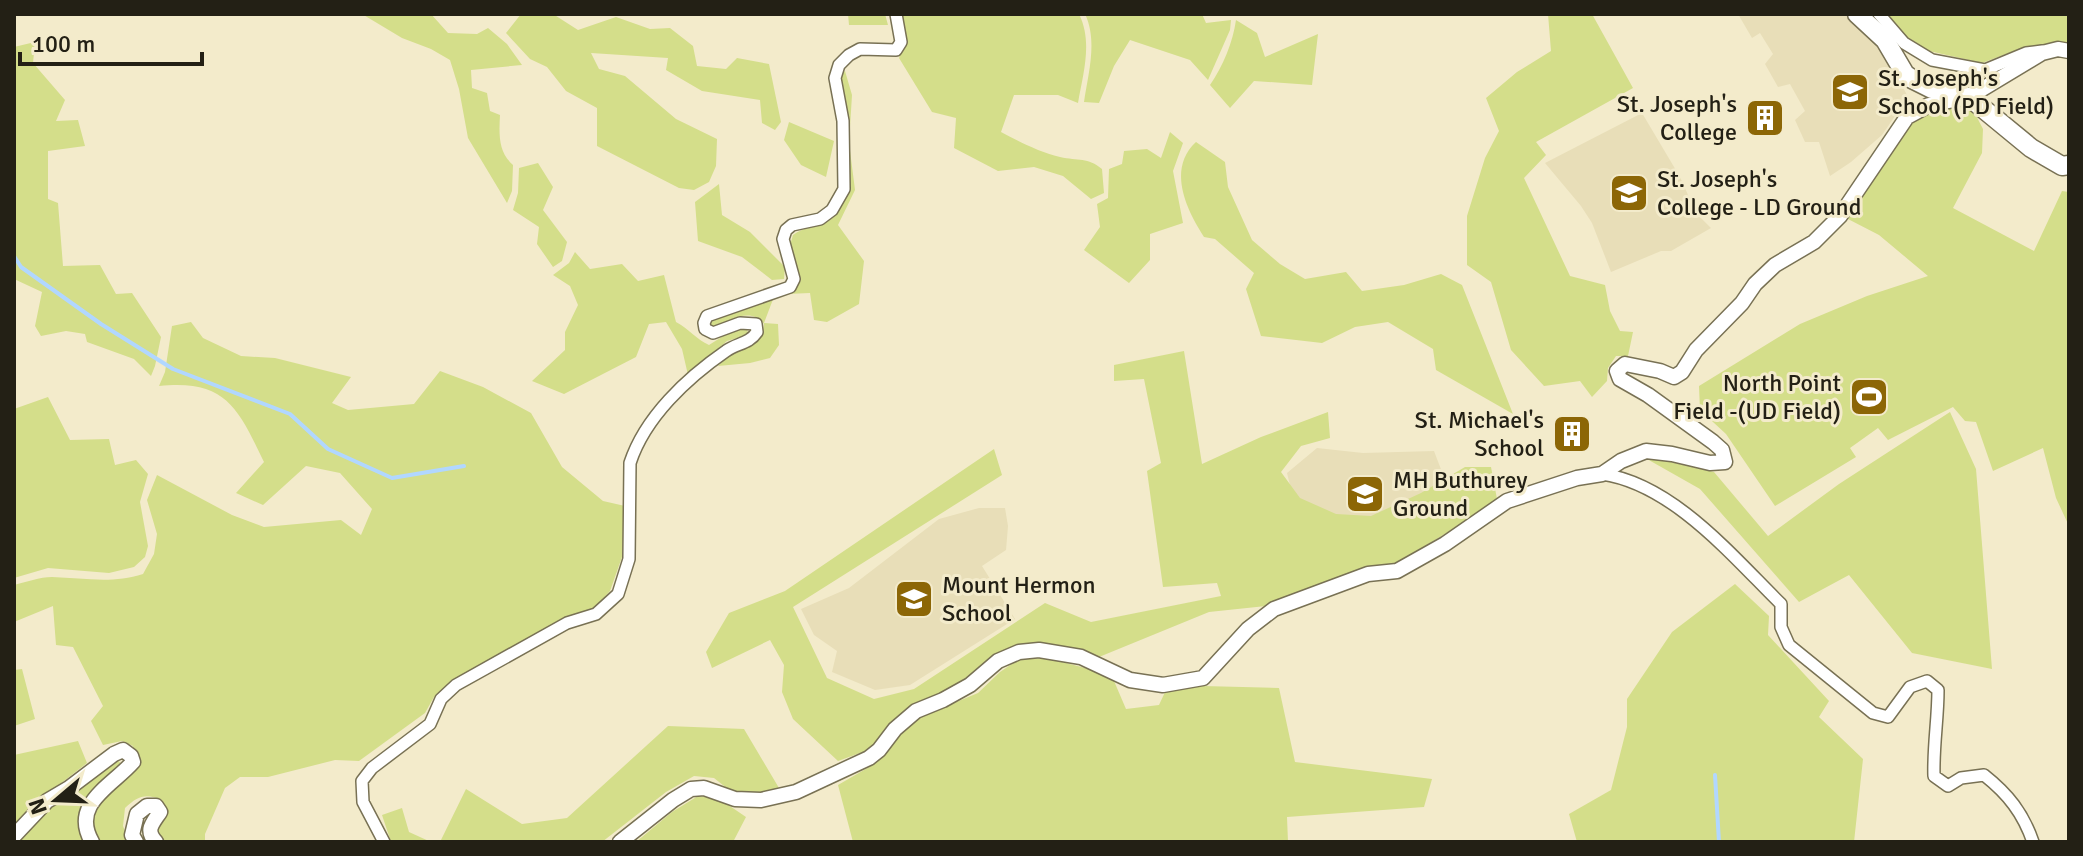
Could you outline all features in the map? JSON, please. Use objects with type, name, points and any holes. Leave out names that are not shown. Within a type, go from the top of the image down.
[{"type":"highway","points":[[1857,14],[1885,40],[1905,74],[1912,79],[1932,89],[1969,97],[2031,148],[2062,166],[2069,165]]},
{"type":"main road","points":[[620,842],[691,789],[704,788],[735,799],[761,800],[796,792],[854,765],[879,750],[895,729],[916,711],[970,685],[998,661],[1019,652],[1039,650],[1081,657],[1130,680],[1163,685],[1203,678],[1248,629],[1274,609],[1368,574],[1397,571],[1445,544],[1507,501],[1577,478],[1602,474],[1621,461],[1646,451],[1710,463],[1725,462],[1722,450],[1713,442],[1648,395],[1620,379],[1617,371],[1625,364],[1674,377],[1682,372],[1696,350],[1742,303],[1755,284],[1775,265],[1814,242],[1840,216],[1907,117],[1929,105],[1969,97],[2042,53],[2064,50]]},
{"type":"main road","points":[[14,840],[47,801],[123,750],[133,762],[104,788],[86,810],[87,832],[92,842]]},
{"type":"main road","points":[[136,842],[132,835],[137,814],[147,806],[156,806],[160,812],[149,834],[156,842]]},
{"type":"street","points":[[384,842],[363,802],[362,781],[372,768],[430,724],[441,699],[456,685],[567,623],[596,614],[618,594],[629,559],[630,463],[634,451],[649,424],[673,397],[711,362],[731,347],[752,339],[757,332],[756,324],[748,322],[713,333],[705,329],[707,316],[790,287],[794,279],[783,239],[786,230],[792,225],[820,219],[832,210],[844,189],[843,121],[835,78],[839,65],[860,49],[896,50],[901,42],[896,14]]},
{"type":"street","points":[[1879,14],[1904,43],[1932,60],[1985,70],[2026,53],[2064,50]]},
{"type":"street","points":[[1602,474],[1619,476],[1647,490],[1704,527],[1781,604],[1781,627],[1789,645],[1873,713],[1888,717],[1910,687],[1927,681],[1938,690],[1934,776],[1948,786],[1961,778],[1984,775],[2005,791],[2027,825],[2033,842]]},
{"type":"shaded area","name":"St. Joseph's School (PD Field)","points":[[1738,14],[1844,14],[1881,45],[1908,97],[1882,135],[1830,176],[1819,142],[1805,142],[1795,120],[1805,111],[1790,84],[1778,87],[1765,64],[1773,54],[1760,33],[1752,38]]},
{"type":"shaded area","name":"St. Joseph's College - LD Ground","points":[[1642,113],[1680,177],[1696,213],[1711,228],[1671,251],[1661,251],[1611,272],[1592,223],[1545,163]]},
{"type":"shaded area","name":"MH Buthurey Ground","points":[[1317,448],[1363,453],[1434,451],[1447,485],[1382,523],[1333,523],[1294,502],[1287,473]]},
{"type":"shaded area","name":"Mount Hermon School","points":[[979,508],[1005,508],[1008,526],[1006,550],[982,566],[1015,619],[910,685],[875,690],[832,672],[837,651],[814,635],[801,609],[849,588],[939,519]]},
{"type":"green space","points":[[362,14],[431,14],[448,33],[477,34],[488,28],[507,44],[522,65],[471,70],[472,88],[487,93],[490,111],[500,115],[502,148],[513,165],[512,191],[507,203],[468,138],[450,60],[402,38]]},
{"type":"green space","points":[[521,14],[553,14],[578,30],[616,17],[650,29],[670,28],[693,46],[697,66],[726,69],[737,58],[769,64],[781,122],[775,130],[762,123],[760,100],[702,91],[666,70],[668,58],[591,53],[599,69],[625,76],[676,119],[717,139],[716,166],[709,182],[694,190],[679,188],[597,146],[597,108],[566,91],[547,67],[530,59],[506,33]]},
{"type":"green space","points":[[848,14],[885,14],[888,25],[849,25]]},
{"type":"green space","points":[[899,14],[1079,14],[1086,47],[1078,103],[1058,95],[1014,95],[1001,132],[1045,152],[1097,165],[1102,169],[1104,193],[1091,199],[1063,176],[1034,167],[998,171],[954,148],[956,118],[932,112],[899,58],[904,43]]},
{"type":"green space","points":[[1085,14],[1202,14],[1206,23],[1231,20],[1230,30],[1208,80],[1190,60],[1130,40],[1114,66],[1099,103],[1084,102],[1091,46]]},
{"type":"green space","points":[[1548,14],[1592,14],[1633,88],[1536,142],[1546,155],[1524,178],[1570,276],[1605,285],[1610,311],[1620,331],[1633,332],[1628,356],[1616,356],[1608,368],[1607,381],[1592,397],[1580,381],[1544,386],[1511,350],[1491,282],[1467,265],[1467,216],[1485,158],[1499,131],[1486,98],[1517,72],[1551,51]]},
{"type":"green space","points":[[1886,14],[2069,14],[2069,47],[2022,48],[1982,63],[1929,51],[1904,35]]},
{"type":"green space","points":[[1236,20],[1257,33],[1265,57],[1318,34],[1312,85],[1254,81],[1230,108],[1210,85],[1227,54]]},
{"type":"green space","points":[[35,42],[33,63],[65,100],[56,121],[78,120],[85,146],[48,151],[48,199],[58,203],[63,266],[100,265],[116,294],[132,293],[161,337],[151,376],[134,359],[87,342],[85,334],[66,331],[41,336],[35,326],[42,292],[14,279],[14,47]]},
{"type":"green space","points":[[845,71],[852,95],[849,143],[855,190],[838,225],[864,261],[859,304],[827,322],[814,320],[810,293],[787,294],[797,278],[790,245],[797,232],[834,217],[850,190],[845,165],[846,102],[839,76]]},
{"type":"green space","name":"North Point Field -(UD Field)","points":[[1969,102],[1983,129],[1982,153],[1953,208],[2034,251],[2062,191],[2069,192],[2069,526],[2056,498],[2043,448],[1993,471],[1976,422],[1965,421],[1953,407],[1888,440],[1878,428],[1850,448],[1856,457],[1775,506],[1726,434],[1700,410],[1699,386],[1800,324],[1867,296],[1928,276],[1879,235],[1846,218],[1910,121],[1922,113]]},
{"type":"green space","points":[[789,122],[834,141],[826,177],[801,165],[784,140]]},
{"type":"green space","points":[[1170,132],[1183,143],[1173,171],[1183,223],[1150,234],[1150,260],[1129,283],[1084,250],[1100,227],[1097,204],[1108,198],[1109,169],[1122,164],[1124,151],[1147,149],[1161,158]]},
{"type":"green space","points":[[1196,142],[1225,162],[1228,187],[1252,240],[1280,264],[1305,279],[1346,272],[1362,291],[1404,285],[1441,274],[1462,285],[1513,414],[1436,370],[1433,349],[1388,322],[1355,327],[1322,343],[1261,336],[1246,289],[1254,273],[1215,239],[1204,237],[1186,202],[1182,189],[1182,164]]},
{"type":"green space","points":[[538,163],[553,187],[543,210],[567,242],[562,261],[553,267],[537,244],[539,227],[513,210],[518,193],[519,168]]},
{"type":"green space","points":[[719,184],[722,215],[750,232],[785,267],[784,279],[772,280],[742,257],[698,241],[695,202]]},
{"type":"green space","points":[[575,252],[590,269],[622,264],[638,281],[664,275],[676,322],[709,345],[728,333],[747,327],[748,335],[727,341],[688,375],[682,349],[666,322],[649,324],[636,357],[564,394],[532,381],[565,350],[565,332],[578,305],[570,286],[553,275],[569,263]]},
{"type":"green space","points":[[775,294],[764,323],[778,324],[779,345],[770,358],[718,366],[758,339],[764,324],[752,316],[746,316],[712,328],[710,319]]},
{"type":"green space","points":[[191,322],[203,338],[241,356],[275,358],[351,377],[332,403],[348,410],[414,404],[440,371],[483,387],[531,413],[562,467],[603,501],[625,506],[622,557],[610,591],[595,608],[562,619],[452,682],[434,697],[425,713],[359,761],[335,760],[268,777],[240,777],[225,788],[205,834],[205,842],[163,842],[159,831],[165,814],[162,800],[146,796],[125,808],[123,826],[129,842],[100,842],[93,832],[95,810],[135,761],[133,746],[122,741],[103,745],[91,721],[103,706],[73,647],[56,645],[53,606],[14,622],[14,585],[47,577],[109,580],[143,574],[154,554],[157,534],[147,500],[157,475],[232,515],[264,527],[341,520],[361,535],[372,509],[340,473],[306,466],[263,505],[236,493],[264,462],[237,412],[227,401],[200,387],[159,386],[165,372],[172,326]]},
{"type":"green space","points":[[1184,351],[1202,464],[1261,437],[1328,412],[1330,438],[1301,446],[1281,472],[1300,498],[1336,514],[1371,516],[1421,493],[1465,467],[1491,467],[1497,499],[1394,565],[1368,568],[1266,606],[1209,612],[1099,657],[1080,651],[1039,646],[975,675],[871,749],[838,761],[793,719],[782,692],[784,665],[770,640],[712,668],[706,652],[729,613],[785,591],[994,449],[1002,475],[793,607],[827,678],[874,699],[914,689],[1045,603],[1091,622],[1221,596],[1217,583],[1163,587],[1147,471],[1161,463],[1144,379],[1114,381],[1114,365]]},
{"type":"green space","points":[[48,397],[70,440],[109,439],[115,465],[136,460],[148,474],[140,502],[148,546],[145,557],[134,567],[109,573],[48,568],[14,578],[14,409]]},
{"type":"green space","points":[[1950,412],[1976,469],[1992,669],[1912,653],[1849,575],[1799,602],[1700,489],[1647,459],[1714,472],[1768,536],[1839,484]]},
{"type":"green space","points":[[1735,584],[1769,616],[1768,635],[1829,701],[1819,717],[1863,759],[1854,842],[1577,842],[1569,814],[1611,790],[1627,727],[1627,699],[1672,632]]},
{"type":"green space","points":[[1047,658],[1089,669],[1114,681],[1126,709],[1159,705],[1166,690],[1203,686],[1279,688],[1295,762],[1432,779],[1424,807],[1287,817],[1288,842],[853,842],[838,785],[876,763],[901,731],[920,717],[978,693],[1019,659]]},
{"type":"green space","points":[[22,669],[35,719],[14,726],[14,670]]},
{"type":"green space","points":[[668,726],[744,729],[779,788],[757,794],[733,793],[714,778],[694,776],[666,792],[602,842],[440,842],[466,789],[522,824],[567,818]]},
{"type":"green space","points":[[78,741],[87,763],[46,795],[14,826],[14,755]]},
{"type":"green space","points":[[117,759],[123,766],[87,798],[82,807],[81,829],[86,842],[20,842],[18,838],[48,804]]},
{"type":"green space","points":[[698,796],[718,798],[746,817],[733,842],[636,842],[672,812]]},
{"type":"green space","points":[[402,808],[409,832],[431,842],[391,842],[382,815]]},
{"type":"waterway","points":[[14,256],[21,267],[101,324],[173,369],[290,414],[328,449],[392,478],[464,466]]},
{"type":"waterway","points":[[1715,775],[1719,842]]},
{"type":"place","name":"St. Joseph's School (PD Field)","points":[[1850,92]]},
{"type":"place","name":"St. Joseph's College","points":[[1765,118]]},
{"type":"place","name":"St. Joseph's College - LD Ground","points":[[1629,193]]},
{"type":"place","name":"North Point Field -(UD Field)","points":[[1869,397]]},
{"type":"place","name":"St. Michael's School","points":[[1572,434]]},
{"type":"place","name":"MH Buthurey Ground","points":[[1365,494]]},
{"type":"place","name":"Mount Hermon School","points":[[914,599]]}]
